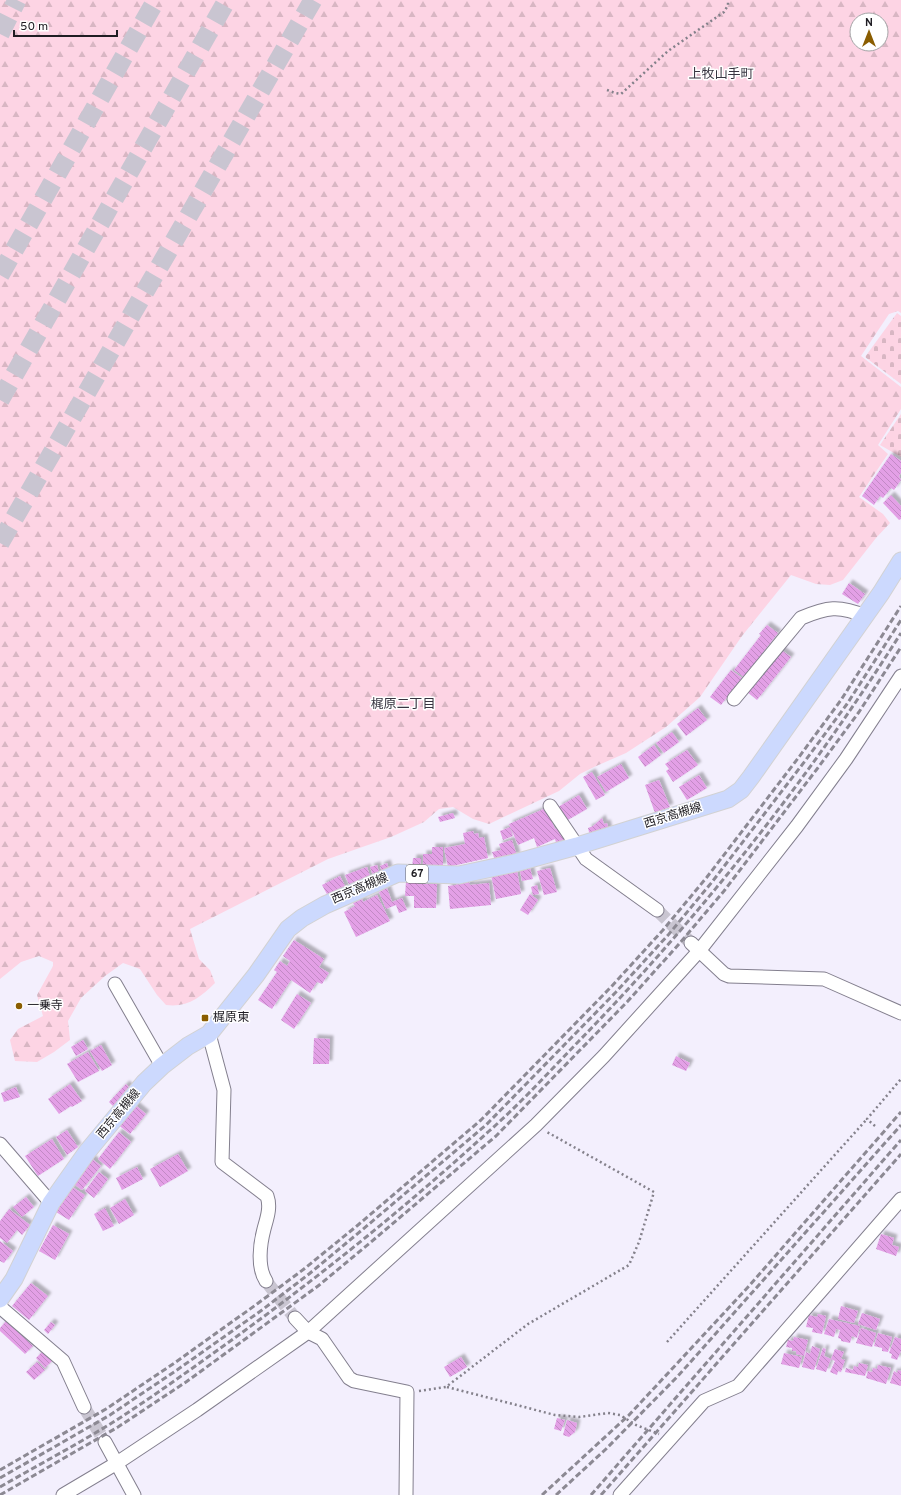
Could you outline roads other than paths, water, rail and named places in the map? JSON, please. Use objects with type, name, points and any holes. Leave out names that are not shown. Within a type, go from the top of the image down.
[{"type":"main road","name":"西京高槻線","points":[[0,1299],[14,1279],[51,1203],[92,1146],[144,1084],[162,1066],[188,1046],[209,1034],[256,975],[288,929],[302,918],[325,905],[398,873],[459,875],[577,846],[728,799],[735,795],[751,777],[865,616],[901,561]]},
{"type":"street","points":[[734,699],[801,618],[813,613],[839,608],[865,616]]},
{"type":"street","points":[[63,1495],[117,1463],[197,1410],[308,1332],[536,1125],[604,1056],[806,814],[846,759],[901,676]]},
{"type":"street","points":[[550,806],[586,859],[657,910]]},
{"type":"street","points":[[695,947],[724,974],[729,976],[824,979],[901,1013]]},
{"type":"street","points":[[115,984],[162,1066]]},
{"type":"street","points":[[209,1034],[224,1090],[222,1162],[267,1196],[269,1202],[268,1215],[264,1231],[261,1264],[262,1275],[266,1281]]},
{"type":"street","points":[[0,1144],[51,1203]]},
{"type":"street","points":[[620,1495],[704,1401],[738,1386],[901,1199]]},
{"type":"street","points":[[0,1306],[63,1361],[84,1408]]},
{"type":"street","points":[[295,1318],[308,1332],[322,1339],[349,1378],[407,1392],[406,1495]]},
{"type":"street","points":[[105,1442],[134,1495]]},
{"type":"tunnel","points":[[0,34],[17,0]]},
{"type":"tunnel","points":[[0,275],[156,0]]},
{"type":"tunnel","points":[[0,400],[227,0]]},
{"type":"tunnel","points":[[0,543],[313,0]]},
{"type":"tunnel","points":[[657,910],[691,943]]},
{"type":"tunnel","points":[[266,1281],[295,1318]]},
{"type":"tunnel","points":[[84,1407],[105,1442]]},
{"type":"railway","points":[[0,1470],[106,1409],[173,1364],[257,1304],[304,1269],[358,1225],[481,1120],[611,987],[663,930],[707,877],[841,700],[901,606]]},
{"type":"railway","points":[[0,1478],[110,1415],[262,1310],[309,1274],[486,1125],[616,992],[669,934],[712,882],[847,704],[901,620]]},
{"type":"railway","points":[[0,1487],[115,1421],[263,1317],[362,1241],[457,1160],[511,1110],[545,1077],[622,996],[709,897],[790,794],[828,742],[901,633]]},
{"type":"railway","points":[[0,1495],[118,1427],[186,1382],[318,1286],[496,1136],[627,1002],[724,891],[859,712],[901,647]]},
{"type":"railway","points":[[542,1495],[629,1415],[749,1286],[901,1112]]},
{"type":"railway","points":[[556,1495],[606,1449],[678,1376],[901,1125]]},
{"type":"railway","points":[[591,1495],[901,1140]]},
{"type":"railway","points":[[601,1495],[901,1154]]},
{"type":"place","name":"一乗寺","points":[[19,1006]]},
{"type":"place","name":"梶原東","points":[[205,1018]]},
{"type":"district","name":"上牧山手町","points":[[721,75]]},
{"type":"district","name":"梶原二丁目","points":[[403,705]]}]
